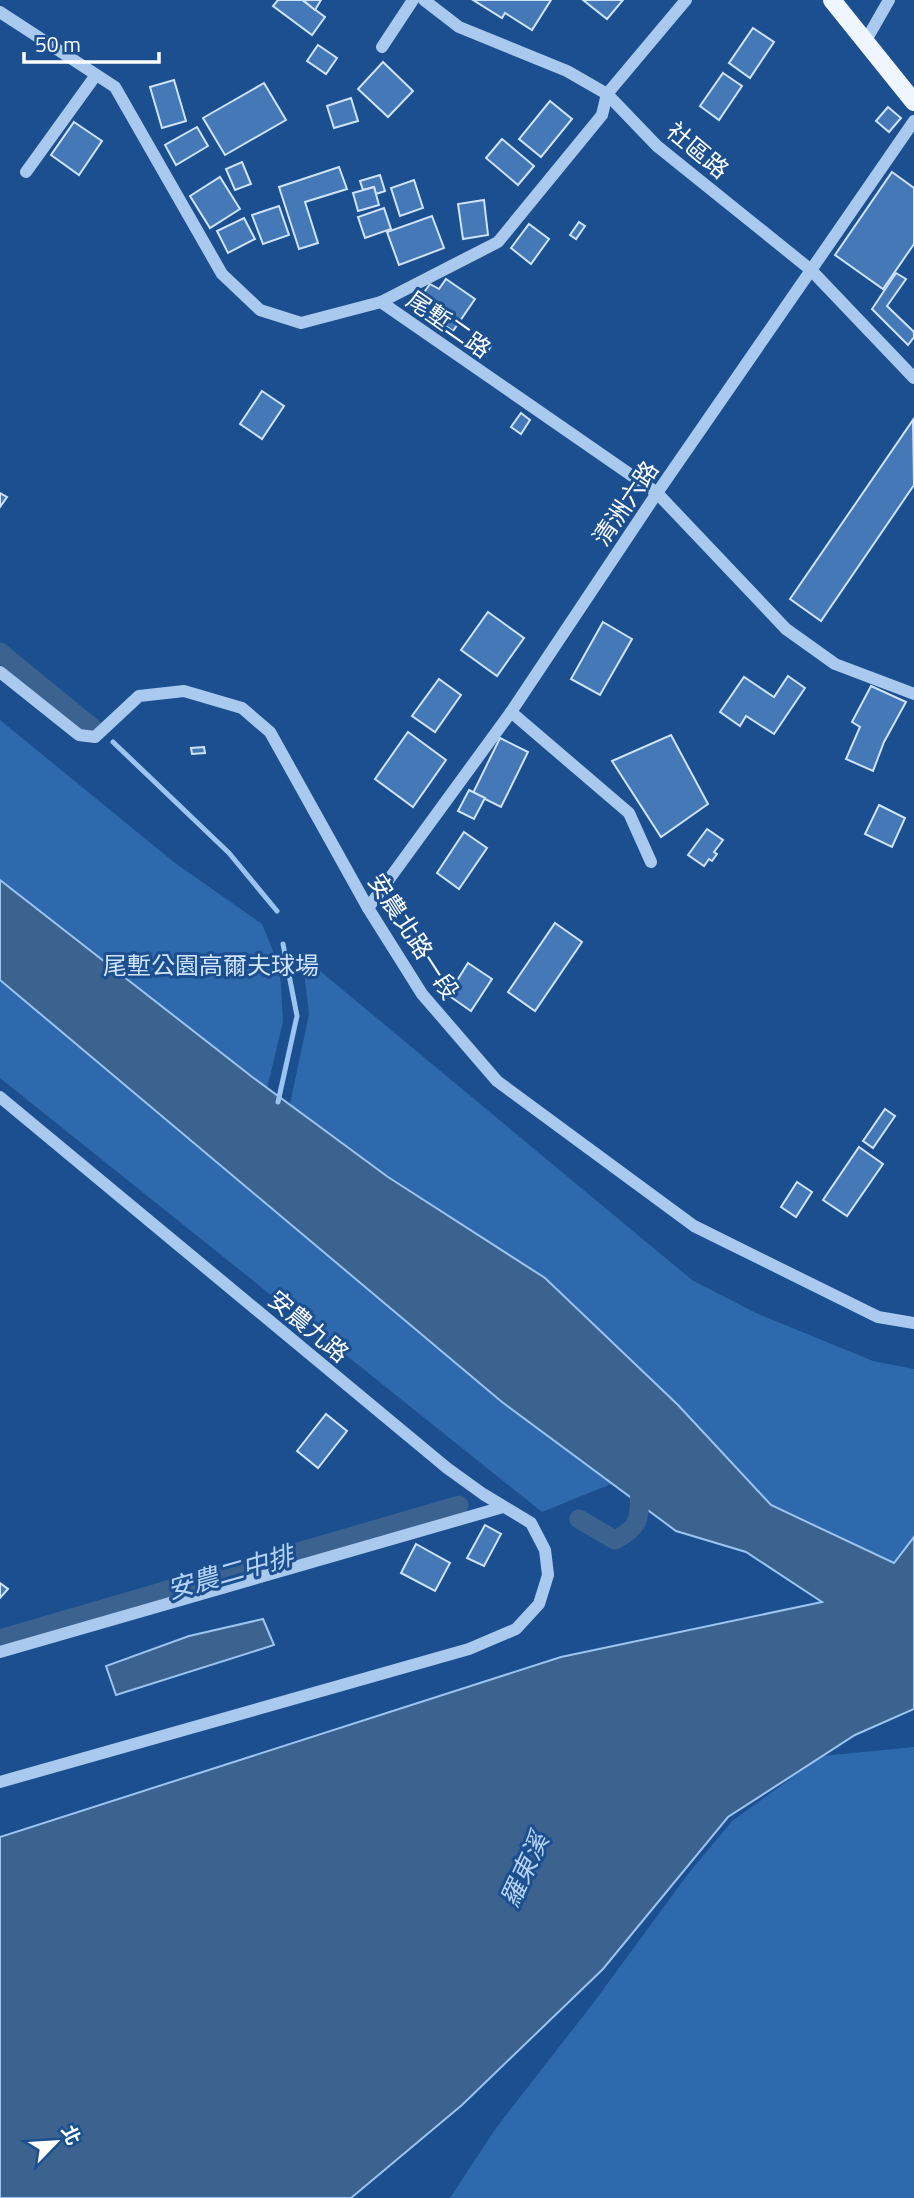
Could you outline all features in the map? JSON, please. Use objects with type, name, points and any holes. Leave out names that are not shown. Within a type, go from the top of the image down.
[{"type":"main road","points":[[832,0],[914,102]]},
{"type":"street","points":[[382,47],[413,0]]},
{"type":"street","name":"社區路","points":[[424,0],[460,27],[567,71],[607,94],[657,146],[811,270],[914,378]]},
{"type":"street","points":[[381,302],[498,242],[602,115],[607,94],[686,0]]},
{"type":"street","points":[[865,42],[889,0]]},
{"type":"street","name":"尾塹二路","points":[[0,12],[115,87],[222,274],[260,310],[301,323],[381,302],[657,493],[786,629],[835,664],[914,694]]},
{"type":"street","points":[[26,172],[96,75]]},
{"type":"street","name":"清洲六路","points":[[368,908],[511,712],[657,493],[914,121]]},
{"type":"street","name":"安農北路一段","points":[[0,672],[79,735],[95,737],[139,696],[184,691],[242,708],[270,732],[368,908],[422,994],[497,1082],[694,1226],[878,1317],[914,1323]]},
{"type":"street","points":[[511,712],[629,813],[651,862]]},
{"type":"street","name":"安農九路","points":[[0,1097],[447,1468],[531,1523],[545,1550],[548,1575],[539,1604],[516,1629],[469,1649],[0,1782]]},
{"type":"street","points":[[0,1651],[503,1507]]},
{"type":"green space","name":"尾塹公園高爾夫球場","points":[[0,720],[175,863],[262,924],[280,968],[283,1022],[267,1088],[0,880]]},
{"type":"green space","name":"尾塹公園高爾夫球場","points":[[302,956],[692,1280],[756,1313],[873,1361],[914,1369],[914,1537],[894,1563],[771,1505],[678,1405],[545,1278],[383,1173],[290,1104],[309,1014]]},
{"type":"green space","points":[[0,980],[502,1402],[611,1484],[542,1512],[0,1078]]},
{"type":"green space","points":[[914,1747],[914,2198],[450,2198],[496,2128],[591,2006],[688,1874],[732,1821],[822,1756]]},
{"type":"water","name":"羅東溪","points":[[0,880],[251,1076],[388,1177],[545,1278],[678,1405],[771,1505],[894,1563],[914,1537],[914,1709],[855,1735],[728,1817],[603,1969],[462,2105],[351,2198],[0,2198],[0,1837],[561,1657],[822,1602],[746,1552],[676,1531],[502,1402],[0,980]]},
{"type":"water","points":[[263,1619],[274,1645],[116,1695],[106,1666],[189,1636]]},
{"type":"building","points":[[278,0],[302,0],[325,17],[312,35],[273,6]]},
{"type":"building","points":[[303,0],[321,0],[315,10]]},
{"type":"building","points":[[473,0],[551,0],[532,30],[505,13],[502,18]]},
{"type":"building","points":[[583,0],[623,0],[607,19]]},
{"type":"building","points":[[753,28],[774,42],[750,78],[729,63]]},
{"type":"building","points":[[318,45],[337,58],[326,74],[307,61]]},
{"type":"building","points":[[383,62],[413,91],[388,117],[358,89]]},
{"type":"building","points":[[723,73],[742,86],[719,120],[700,106]]},
{"type":"building","points":[[174,80],[186,121],[162,128],[150,87]]},
{"type":"building","points":[[264,83],[286,120],[225,155],[203,118]]},
{"type":"building","points":[[351,98],[358,121],[334,128],[327,106]]},
{"type":"building","points":[[550,101],[572,119],[541,157],[519,139]]},
{"type":"building","points":[[888,107],[901,118],[889,132],[876,121]]},
{"type":"building","points":[[74,122],[102,141],[79,175],[51,155]]},
{"type":"building","points":[[197,127],[208,146],[176,165],[165,145]]},
{"type":"building","points":[[502,139],[534,166],[518,185],[486,158]]},
{"type":"building","points":[[242,162],[251,184],[235,190],[226,169]]},
{"type":"building","points":[[339,167],[347,189],[305,202],[318,243],[299,249],[279,187]]},
{"type":"building","points":[[892,172],[914,188],[914,244],[883,289],[835,255]]},
{"type":"building","points":[[380,175],[385,191],[376,194],[374,187],[363,190],[360,181]]},
{"type":"building","points":[[220,177],[240,209],[210,228],[190,196]]},
{"type":"building","points":[[414,180],[423,208],[400,216],[391,188]]},
{"type":"building","points":[[374,187],[379,205],[358,211],[353,193]]},
{"type":"building","points":[[484,200],[488,235],[463,239],[458,204]]},
{"type":"building","points":[[279,206],[289,235],[263,244],[252,215]]},
{"type":"building","points":[[384,208],[391,229],[365,238],[358,217]]},
{"type":"building","points":[[432,216],[444,248],[399,265],[387,232]]},
{"type":"building","points":[[244,218],[255,239],[228,253],[217,231]]},
{"type":"building","points":[[579,222],[585,226],[576,239],[570,235]]},
{"type":"building","points":[[529,224],[549,239],[531,264],[511,248]]},
{"type":"building","points":[[896,273],[906,279],[887,306],[914,332],[908,345],[872,309]]},
{"type":"building","points":[[446,279],[475,299],[453,331],[415,305],[430,284],[439,289]]},
{"type":"building","points":[[483,338],[492,344],[486,355],[477,349]]},
{"type":"building","points":[[262,391],[284,406],[262,439],[240,424]]},
{"type":"building","points":[[521,413],[530,420],[521,434],[511,427]]},
{"type":"building","points":[[913,420],[914,485],[821,621],[790,599]]},
{"type":"building","points":[[0,493],[7,497],[0,507]]},
{"type":"building","points":[[488,612],[524,638],[497,676],[461,650]]},
{"type":"building","points":[[603,622],[632,639],[600,695],[571,679]]},
{"type":"building","points":[[788,676],[805,688],[774,734],[746,716],[740,726],[720,712],[744,677],[774,697]]},
{"type":"building","points":[[439,679],[461,695],[435,732],[412,716]]},
{"type":"building","points":[[871,686],[906,702],[884,742],[873,771],[846,759],[860,727],[852,722]]},
{"type":"building","points":[[408,732],[446,760],[413,807],[375,779]]},
{"type":"building","points":[[671,735],[708,804],[661,837],[612,761]]},
{"type":"building","points":[[500,738],[528,752],[501,807],[473,793]]},
{"type":"building","points":[[204,747],[205,753],[192,754],[191,748]]},
{"type":"building","points":[[469,790],[485,798],[474,819],[458,811]]},
{"type":"building","points":[[879,805],[905,818],[892,847],[865,834]]},
{"type":"building","points":[[707,829],[723,840],[714,852],[717,854],[712,861],[709,859],[704,866],[688,855]]},
{"type":"building","points":[[464,832],[487,848],[459,889],[437,873]]},
{"type":"building","points":[[555,923],[582,942],[535,1011],[508,992]]},
{"type":"building","points":[[468,963],[492,979],[471,1011],[448,995]]},
{"type":"building","points":[[885,1109],[895,1116],[873,1148],[863,1141]]},
{"type":"building","points":[[859,1147],[883,1164],[847,1216],[823,1200]]},
{"type":"building","points":[[797,1182],[812,1192],[796,1217],[781,1207]]},
{"type":"building","points":[[326,1414],[347,1431],[318,1468],[297,1451]]},
{"type":"building","points":[[485,1525],[501,1534],[484,1566],[467,1558]]},
{"type":"building","points":[[416,1544],[450,1563],[435,1591],[401,1573]]},
{"type":"building","points":[[0,1583],[8,1589],[0,1598]]},
{"type":"waterway","points":[[0,652],[93,728]]},
{"type":"waterway","points":[[113,742],[229,853],[277,911]]},
{"type":"waterway","points":[[278,1102],[297,1016],[283,944]]},
{"type":"waterway","name":"安農二中排","points":[[579,1519],[615,1540],[625,1535],[638,1518],[642,1481]]},
{"type":"waterway","name":"安農二中排","points":[[0,1639],[459,1505]]}]
